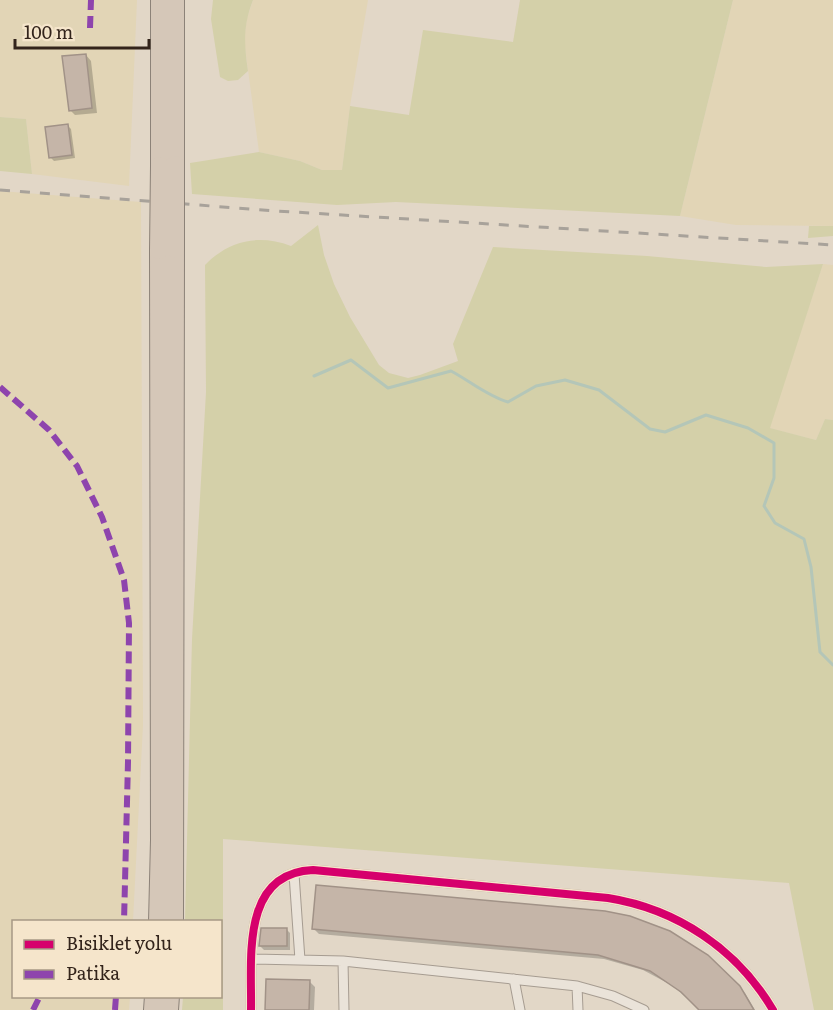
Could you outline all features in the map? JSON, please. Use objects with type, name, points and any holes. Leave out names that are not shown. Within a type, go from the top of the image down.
[{"type":"highway","points":[[160,0],[167,166],[174,920]]},
{"type":"highway","points":[[167,166],[175,0]]},
{"type":"highway","points":[[158,920],[167,250]]},
{"type":"street","points":[[251,1010],[252,930],[260,906],[277,884],[294,874],[313,870],[608,898],[637,904],[678,920],[716,945],[747,974],[772,1010]]},
{"type":"street","points":[[294,874],[300,960]]},
{"type":"street","points":[[252,959],[343,961],[577,986],[613,996],[644,1010]]},
{"type":"street","points":[[343,961],[344,1010]]},
{"type":"street","points":[[514,979],[520,1010]]},
{"type":"street","points":[[577,986],[578,1010]]},
{"type":"shaded area","points":[[0,0],[137,0],[129,186],[32,174],[26,119],[0,117]]},
{"type":"shaded area","points":[[213,0],[253,0],[247,18],[245,35],[248,71],[238,80],[228,81],[220,77],[211,19]]},
{"type":"shaded area","points":[[253,0],[368,0],[342,170],[322,170],[300,161],[259,152],[244,40],[247,18]]},
{"type":"shaded area","points":[[520,0],[733,0],[680,216],[396,202],[337,205],[192,194],[190,163],[259,152],[300,161],[322,170],[342,170],[350,106],[409,115],[423,30],[513,42]]},
{"type":"shaded area","points":[[733,0],[833,0],[833,226],[736,225],[680,216]]},
{"type":"shaded area","points":[[0,117],[26,119],[32,174],[0,171]]},
{"type":"shaded area","points":[[0,191],[141,202],[143,725],[133,920],[12,920],[12,998],[130,998],[129,1010],[0,1010]]},
{"type":"shaded area","points":[[318,225],[324,255],[334,284],[350,317],[379,365],[389,373],[408,378],[458,361],[453,344],[493,247],[647,256],[766,267],[823,264],[770,428],[816,440],[825,419],[833,420],[833,1010],[814,1010],[789,883],[223,839],[223,1010],[182,1010],[183,998],[222,998],[222,920],[185,920],[192,639],[206,392],[205,265],[224,250],[245,242],[267,240],[291,246]]},
{"type":"shaded area","points":[[809,226],[833,226],[833,236],[808,238]]},
{"type":"shaded area","points":[[823,264],[833,265],[833,420],[825,419],[816,440],[769,428]]},
{"type":"building","points":[[86,54],[92,108],[69,111],[62,56]]},
{"type":"building","points":[[68,124],[72,155],[49,158],[45,127]]},
{"type":"building","points":[[316,885],[605,911],[630,916],[670,931],[708,955],[740,986],[754,1010],[699,1010],[681,992],[650,971],[598,955],[312,929]]},
{"type":"building","points":[[261,928],[287,928],[287,946],[259,946]]},
{"type":"building","points":[[266,979],[310,980],[309,1010],[265,1010]]},
{"type":"waterway","points":[[314,376],[351,360],[388,388],[451,371],[508,402],[536,386],[565,380],[599,390],[650,429],[665,432],[706,415],[748,428],[774,443],[774,478],[764,506],[775,523],[804,539],[811,567],[820,652],[833,665]]},
{"type":"railway","points":[[0,190],[277,211],[833,245]]},
{"type":"marked path","points":[[90,28],[91,0]]},
{"type":"marked path","points":[[0,387],[49,430],[77,466],[102,517],[124,580],[129,623],[124,920]]},
{"type":"marked path","points":[[33,1010],[39,998]]},
{"type":"marked path","points":[[115,1010],[116,998]]},
{"type":"cycle path","points":[[251,1010],[252,945],[255,922],[262,902],[273,886],[289,875],[313,870],[608,898],[633,903],[681,922],[703,935],[742,968],[773,1010]]}]
